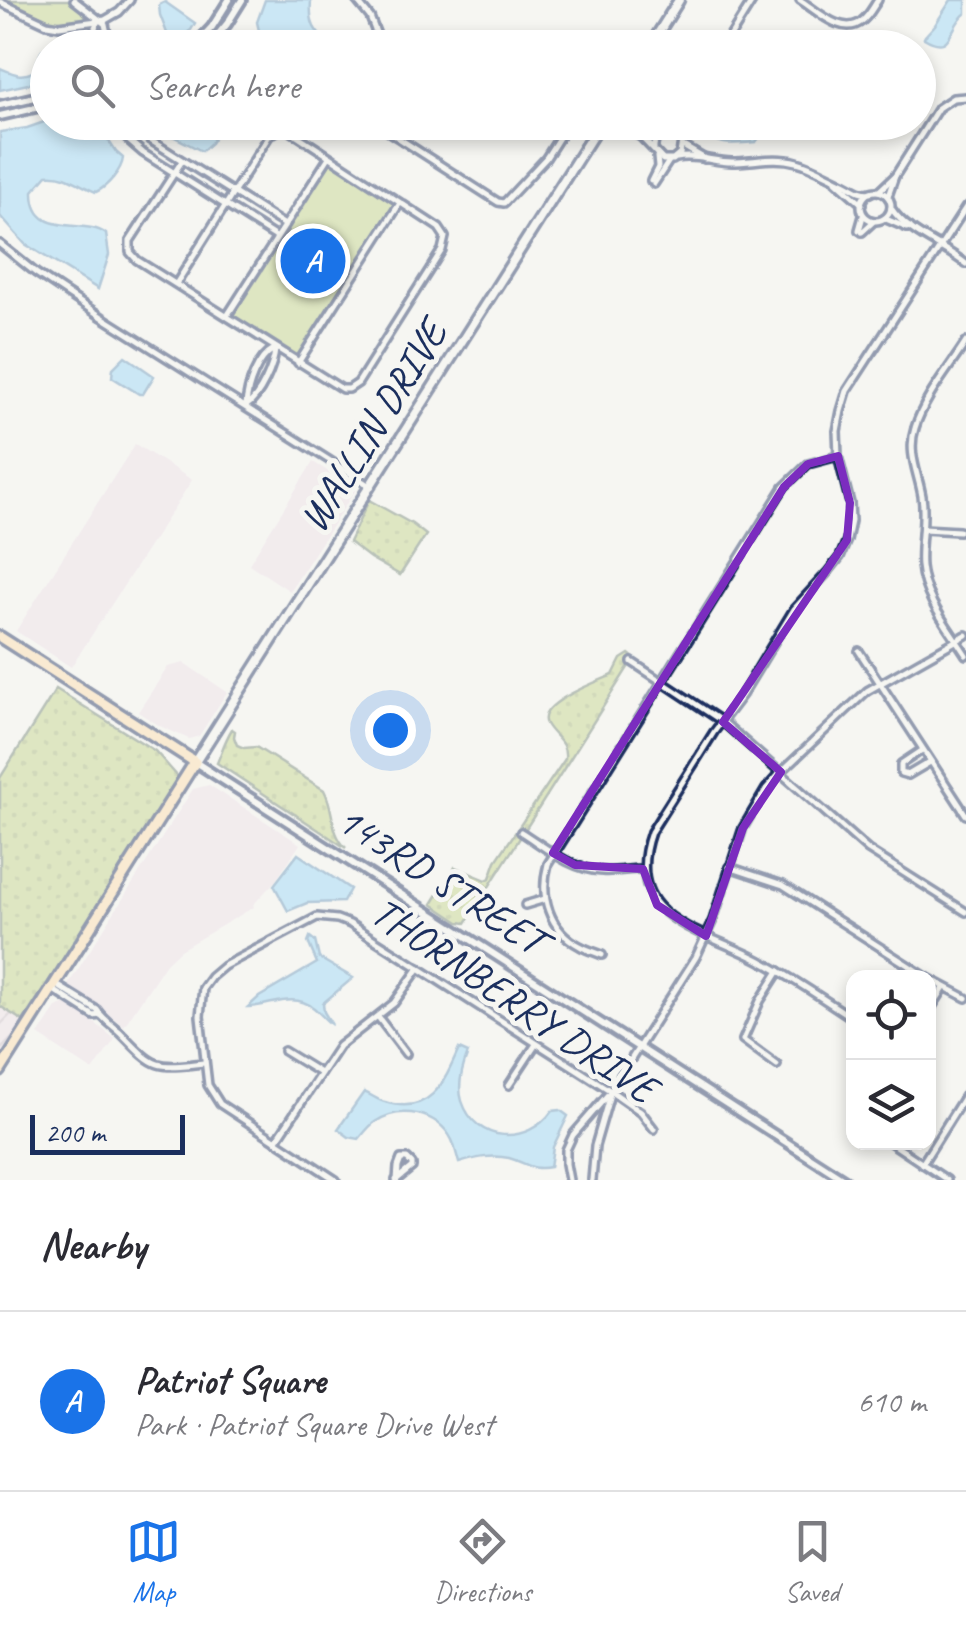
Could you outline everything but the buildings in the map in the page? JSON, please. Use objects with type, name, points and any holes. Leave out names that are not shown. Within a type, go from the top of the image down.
[{"type":"main road","points":[[660,30],[679,0]]},
{"type":"main road","name":"WALLIN DRIVE","points":[[196,762],[590,140]]},
{"type":"main road","name":"143RD STREET","points":[[0,637],[196,762]]},
{"type":"main road","points":[[0,1071],[196,762]]},
{"type":"street","points":[[74,0],[90,10],[106,30]]},
{"type":"street","points":[[0,2],[55,26],[116,15],[130,0]]},
{"type":"street","points":[[208,30],[229,0]]},
{"type":"street","points":[[222,30],[242,0]]},
{"type":"street","points":[[356,0],[377,30]]},
{"type":"street","points":[[735,30],[753,0]]},
{"type":"street","points":[[800,0],[838,24],[848,26],[865,19],[878,0]]},
{"type":"street","points":[[96,30],[98,20]]},
{"type":"street","points":[[936,111],[945,101],[966,97]]},
{"type":"street","points":[[0,105],[30,98]]},
{"type":"street","points":[[0,116],[30,110]]},
{"type":"street","points":[[128,140],[276,237]]},
{"type":"street","points":[[150,140],[285,225]]},
{"type":"street","points":[[176,284],[267,140]]},
{"type":"street","points":[[182,160],[130,242],[130,252],[298,363],[337,387],[349,389],[358,383],[432,266],[445,237],[439,228],[304,140]]},
{"type":"street","points":[[401,140],[504,204],[558,140]]},
{"type":"street","points":[[643,140],[664,160],[688,156],[734,162],[797,162],[836,181],[862,204],[860,231],[884,219],[910,227]]},
{"type":"street","points":[[657,140],[658,167],[652,183],[682,146]]},
{"type":"street","points":[[680,140],[682,146],[705,158]]},
{"type":"street","points":[[879,192],[895,176],[918,140]]},
{"type":"street","points":[[227,316],[329,157]]},
{"type":"street","points":[[895,176],[888,196],[896,216],[966,264]]},
{"type":"street","points":[[836,181],[859,192],[888,196]]},
{"type":"street","points":[[862,204],[870,193]]},
{"type":"street","points":[[298,363],[400,203]]},
{"type":"street","points":[[846,1014],[780,971],[670,918],[648,888],[643,868],[645,850],[651,832],[794,609],[840,557],[851,520],[838,456],[840,411],[848,391],[966,207]]},
{"type":"street","points":[[884,219],[891,208]]},
{"type":"street","points":[[863,213],[874,221]]},
{"type":"street","points":[[0,244],[69,295],[371,486]]},
{"type":"street","points":[[966,342],[913,432],[912,460],[922,498],[921,562],[926,588],[966,655]]},
{"type":"street","points":[[246,406],[262,388],[276,348]]},
{"type":"street","points":[[246,406],[246,396],[260,363],[266,352],[276,348]]},
{"type":"street","points":[[602,955],[568,938],[549,914],[544,875],[553,853],[784,486],[808,464],[838,456]]},
{"type":"street","points":[[924,528],[958,531]]},
{"type":"street","points":[[569,1180],[566,1150],[610,1091],[696,956],[743,828],[766,789],[854,702],[879,683],[966,635]]},
{"type":"street","points":[[859,651],[966,815]]},
{"type":"street","points":[[632,662],[723,722],[868,850],[966,912]]},
{"type":"street","points":[[922,750],[901,764],[902,773],[908,775],[930,762]]},
{"type":"street","name":"143RD STREET","points":[[196,762],[845,1180]]},
{"type":"street","points":[[521,832],[588,870],[643,868]]},
{"type":"street","points":[[729,867],[783,885],[916,970]]},
{"type":"street","points":[[525,905],[545,900]]},
{"type":"street","name":"THORNBERRY DRIVE","points":[[336,1180],[220,1104],[208,1085],[200,1016],[204,988],[210,977],[317,917],[350,924],[642,1112],[654,1129]]},
{"type":"street","points":[[276,1141],[339,1046],[394,1003],[419,968]]},
{"type":"street","points":[[777,1065],[743,1040],[760,1001],[780,971]]},
{"type":"street","points":[[936,983],[966,998]]},
{"type":"street","points":[[53,987],[97,1010],[151,1062],[168,1067],[204,1063]]},
{"type":"street","points":[[936,1000],[944,988]]},
{"type":"street","points":[[378,1017],[406,1054]]},
{"type":"street","points":[[509,1086],[536,1044]]},
{"type":"street","points":[[284,1051],[320,1073]]},
{"type":"street","points":[[592,1180],[595,1146],[610,1091]]},
{"type":"street","points":[[922,1164],[966,1094]]},
{"type":"street","points":[[902,1150],[947,1180]]},
{"type":"highlighted area","points":[[838,456],[850,503],[847,540],[723,722],[781,772],[743,828],[706,936],[657,905],[643,869],[575,865],[553,853],[784,487],[808,464]]},
{"type":"shaded area","points":[[135,444],[192,480],[71,667],[16,631]]},
{"type":"shaded area","points":[[313,462],[356,489],[290,591],[249,564]]},
{"type":"shaded area","points":[[184,663],[227,692],[199,736],[189,739],[138,712],[168,667]]},
{"type":"shaded area","points":[[209,785],[300,844],[254,907],[180,950],[166,963],[124,1026],[68,985],[193,789]]},
{"type":"shaded area","points":[[66,1004],[115,1039],[93,1071],[38,1035],[56,1008]]},
{"type":"shaded area","points":[[0,1006],[23,1021],[0,1060]]},
{"type":"green space","points":[[2,0],[68,0],[85,11],[86,16],[55,22]]},
{"type":"green space","points":[[330,162],[396,205],[297,360],[231,317]]},
{"type":"green space","points":[[369,500],[426,535],[400,575],[349,542]]},
{"type":"green space","points":[[629,654],[634,658],[466,923],[432,904],[455,867],[486,880],[490,878],[496,861],[565,759],[562,744],[546,724],[545,716],[570,694],[613,675],[621,659]]},
{"type":"green space","points":[[56,689],[155,751],[179,778],[23,1021],[0,1006],[0,778]]},
{"type":"green space","points":[[232,729],[237,745],[256,747],[324,790],[337,835],[346,848],[217,763]]},
{"type":"water","points":[[265,0],[311,0],[316,30],[259,30],[257,22]]},
{"type":"water","points":[[951,0],[966,0],[966,13],[941,44],[936,43],[936,30],[931,30]]},
{"type":"water","points":[[165,2],[195,23],[191,30],[166,30],[159,5]]},
{"type":"water","points":[[0,68],[28,74],[30,84],[0,90]]},
{"type":"water","points":[[30,127],[30,140],[108,140],[123,158],[113,178],[96,192],[54,175],[47,175],[33,191],[35,206],[50,222],[97,229],[106,234],[109,255],[98,289],[25,244],[0,216],[0,132]]},
{"type":"water","points":[[181,140],[213,140],[202,151]]},
{"type":"water","points":[[716,140],[758,140],[756,142]]},
{"type":"water","points":[[125,356],[154,376],[143,394],[112,377],[113,368]]},
{"type":"water","points":[[298,854],[350,889],[343,902],[307,903],[288,911],[274,885]]},
{"type":"water","points":[[310,937],[315,941],[319,958],[353,978],[323,1003],[332,1025],[314,1008],[297,1001],[248,1007],[317,963],[308,942]]},
{"type":"water","points":[[459,1049],[468,1053],[461,1077],[462,1101],[469,1115],[490,1132],[503,1135],[530,1130],[552,1111],[560,1110],[568,1116],[553,1147],[550,1167],[533,1167],[496,1156],[459,1163],[446,1130],[418,1114],[385,1117],[359,1139],[338,1129],[364,1092],[400,1105],[424,1100],[441,1084]]},
{"type":"place","name":"Patriot Square","points":[[313,261]]}]
